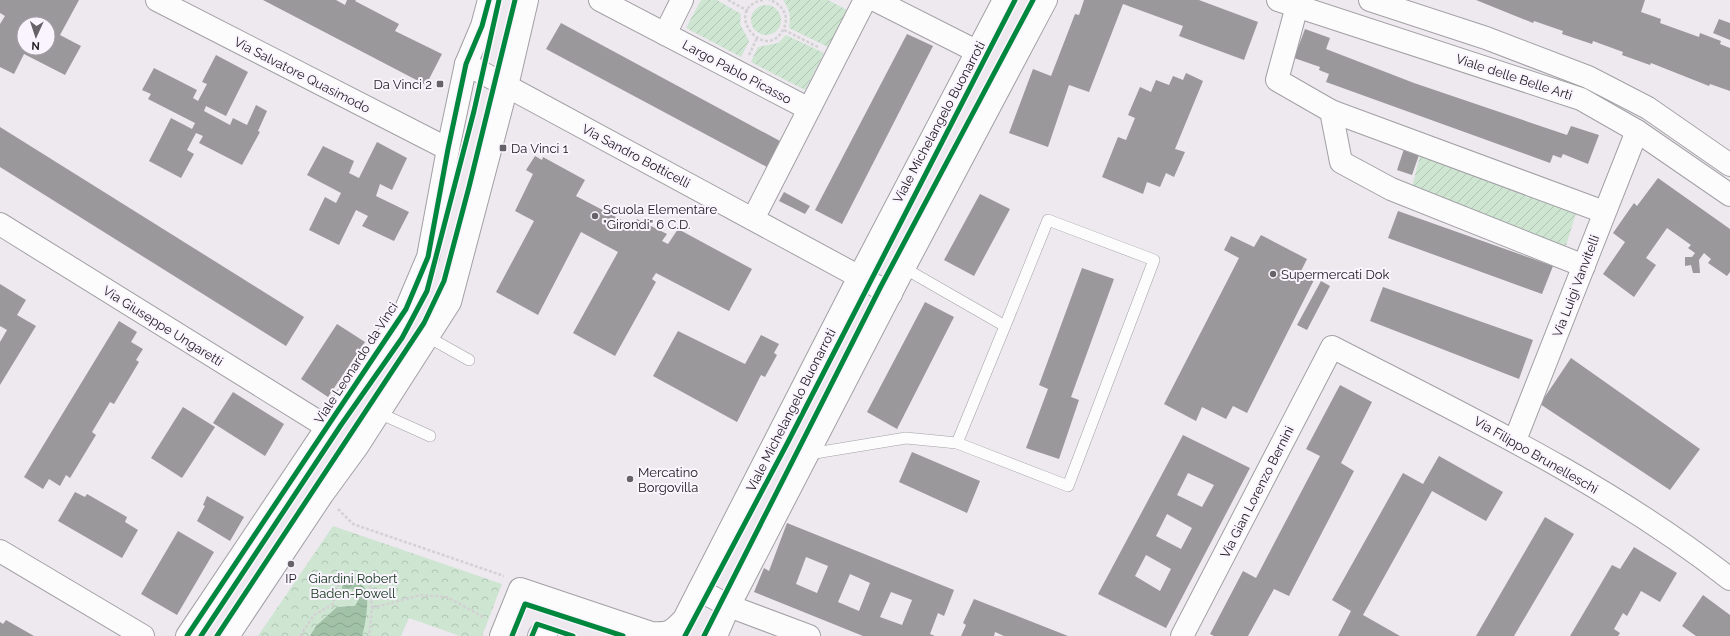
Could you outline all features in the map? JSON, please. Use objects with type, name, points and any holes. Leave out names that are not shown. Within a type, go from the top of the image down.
[{"type":"street","name":"Via Salvatore Quasimodo","points":[[157,0],[448,149]]},
{"type":"street","name":"Viale Leonardo da Vinci","points":[[187,636],[406,309],[428,257],[448,149],[466,64],[482,26],[489,0]]},
{"type":"street","points":[[228,636],[322,495],[357,447],[450,302],[507,86],[527,0]]},
{"type":"street","name":"Largo Pablo Picasso","points":[[600,0],[809,109]]},
{"type":"street","points":[[665,34],[682,0]]},
{"type":"street","points":[[753,219],[865,0]]},
{"type":"street","points":[[875,0],[976,51]]},
{"type":"street","name":"Viale Michelangelo Buonarroti","points":[[520,589],[651,633],[665,634],[675,630],[684,619],[859,277],[1004,0]]},
{"type":"street","points":[[716,636],[729,606],[904,268],[1046,0]]},
{"type":"street","name":"Viale delle Belle Arti","points":[[1370,0],[1486,38],[1588,77],[1648,108],[1730,165]]},
{"type":"street","points":[[1288,3],[1277,80],[1331,111],[1604,212]]},
{"type":"street","name":"Viale delle Belle Arti","points":[[1288,3],[1581,99],[1637,131],[1730,195]]},
{"type":"street","name":"Via Sandro Botticelli","points":[[466,64],[891,294]]},
{"type":"street","points":[[1331,111],[1340,162],[1391,189],[1584,266]]},
{"type":"street","name":"Via Luigi Vanvitelli","points":[[1515,440],[1637,131]]},
{"type":"street","name":"Via Giuseppe Ungaretti","points":[[0,224],[327,427]]},
{"type":"street","name":"Via Filippo Brunelleschi","points":[[1332,347],[1515,440],[1635,513],[1703,557],[1730,579]]},
{"type":"street","name":"Via Gian Lorenzo Bernini","points":[[1182,636],[1332,347]]},
{"type":"street","name":"Viale Leonardo da Vinci","points":[[327,427],[335,419],[340,418],[351,420],[360,432],[360,442],[357,447]]},
{"type":"street","points":[[0,551],[143,636]]},
{"type":"street","points":[[502,633],[520,589]]},
{"type":"street","points":[[699,590],[729,606],[809,636]]},
{"type":"street","points":[[539,636],[540,634],[546,636]]},
{"type":"lane","points":[[809,454],[906,438],[957,443],[1068,486],[1154,260],[1048,220],[957,443]]},
{"type":"lane","points":[[904,268],[1005,326]]},
{"type":"lane","points":[[428,337],[469,360]]},
{"type":"lane","points":[[379,413],[430,436]]},
{"type":"path","points":[[728,0],[748,11]]},
{"type":"path","points":[[763,0],[753,4],[748,11],[746,16],[747,26],[749,31],[757,38],[770,40],[778,36],[784,30],[786,22],[785,13],[777,1],[769,0]]},
{"type":"path","points":[[784,30],[836,56]]},
{"type":"path","points":[[322,495],[353,524],[508,578],[520,589]]},
{"type":"path","points":[[300,636],[314,615],[333,604],[338,582],[352,577],[364,579],[371,588],[372,608],[369,636]]},
{"type":"path","points":[[372,608],[421,595],[447,597],[473,610],[502,633]]},
{"type":"green space","points":[[701,0],[717,0],[741,14],[740,24],[749,41],[741,57],[686,28]]},
{"type":"green space","points":[[783,0],[828,0],[847,10],[828,47],[789,28],[789,13]]},
{"type":"green space","points":[[766,5],[772,6],[780,14],[780,26],[772,34],[766,35],[760,34],[752,26],[751,20],[752,14],[760,6]]},
{"type":"green space","points":[[786,35],[824,53],[805,90],[751,62],[758,47],[778,43]]},
{"type":"green space","points":[[1421,152],[1577,210],[1565,249],[1411,191]]},
{"type":"green space","name":"Giardini Robert Baden-Powell","points":[[333,526],[502,584],[482,636],[460,636],[409,618],[401,636],[258,636]]},
{"type":"water","points":[[347,583],[360,584],[366,591],[367,611],[362,636],[310,636],[316,626],[337,607],[355,606],[359,598],[358,589],[342,589],[342,586]]},
{"type":"building","points":[[0,0],[79,0],[60,35],[81,46],[65,75],[28,56],[56,56],[56,16],[16,16],[16,56],[23,56],[14,74],[0,67],[0,24],[5,16],[0,13]]},
{"type":"building","points":[[263,0],[336,0],[345,5],[347,0],[356,0],[355,1],[399,24],[395,31],[442,54],[426,85]]},
{"type":"building","points":[[1084,0],[1199,0],[1258,22],[1244,60],[1179,36],[1183,26],[1123,4],[1089,92],[1069,85],[1048,147],[1009,133],[1033,69],[1051,76],[1075,14],[1079,15]]},
{"type":"building","points":[[1476,0],[1645,0],[1641,12],[1661,19],[1660,23],[1699,37],[1700,33],[1721,41],[1720,44],[1730,48],[1730,91],[1710,84],[1709,86],[1651,63],[1650,65],[1622,55],[1623,52],[1593,41],[1592,44],[1562,34],[1563,31],[1534,21],[1533,23]]},
{"type":"building","points":[[1719,19],[1730,23],[1730,40],[1713,33]]},
{"type":"building","points":[[561,23],[780,141],[767,167],[546,49]]},
{"type":"building","points":[[1305,29],[1330,38],[1326,49],[1414,83],[1567,135],[1571,126],[1599,135],[1588,164],[1563,154],[1561,158],[1553,155],[1550,163],[1326,82],[1329,74],[1319,70],[1320,67],[1294,58]]},
{"type":"building","points":[[907,34],[933,46],[842,224],[815,210]]},
{"type":"building","points":[[216,55],[248,72],[226,116],[206,106],[204,111],[230,125],[233,118],[247,125],[256,105],[267,111],[258,131],[260,132],[242,165],[199,143],[203,136],[196,133],[187,150],[194,154],[181,178],[149,161],[171,118],[192,129],[195,123],[148,99],[151,94],[142,90],[154,68],[197,90],[193,98],[198,101],[207,84],[202,82]]},
{"type":"building","points":[[1186,73],[1203,81],[1175,149],[1185,152],[1174,177],[1166,173],[1160,187],[1147,182],[1143,194],[1102,177],[1118,137],[1126,140],[1135,118],[1128,115],[1140,87],[1151,92],[1156,80],[1169,85],[1173,76],[1183,80]]},
{"type":"building","points":[[0,127],[304,317],[286,346],[0,167]]},
{"type":"building","points":[[377,142],[407,158],[392,190],[380,184],[376,196],[409,212],[394,241],[362,226],[368,216],[356,210],[339,245],[309,230],[325,197],[336,203],[341,193],[307,175],[323,146],[354,161],[349,173],[359,178]]},
{"type":"building","points":[[1404,149],[1419,155],[1412,175],[1397,170]]},
{"type":"building","points":[[535,156],[542,160],[543,157],[585,180],[576,196],[633,226],[637,219],[667,234],[662,241],[668,244],[678,229],[752,269],[729,311],[656,273],[652,279],[656,282],[615,356],[573,333],[618,252],[581,232],[538,315],[496,292],[534,221],[515,211],[533,174],[526,170]]},
{"type":"building","points":[[1658,178],[1730,229],[1730,272],[1727,276],[1708,263],[1711,259],[1704,253],[1699,260],[1700,273],[1693,273],[1691,265],[1685,266],[1685,257],[1692,257],[1695,253],[1688,248],[1691,245],[1667,228],[1646,258],[1656,265],[1634,297],[1603,274],[1625,242],[1613,233],[1634,203],[1637,206]]},
{"type":"building","points":[[784,192],[810,206],[805,214],[779,201]]},
{"type":"building","points":[[980,194],[1010,209],[974,276],[944,260]]},
{"type":"building","points":[[1398,211],[1553,266],[1542,294],[1388,238]]},
{"type":"building","points":[[1261,235],[1307,259],[1301,271],[1315,278],[1247,413],[1233,406],[1226,419],[1202,407],[1196,421],[1164,404],[1239,258],[1224,250],[1231,236],[1254,247]]},
{"type":"building","points":[[1082,268],[1114,279],[1071,397],[1079,400],[1059,459],[1026,448],[1048,389],[1039,385]]},
{"type":"building","points":[[1321,281],[1330,286],[1307,330],[1297,325]]},
{"type":"building","points":[[0,284],[26,300],[17,315],[36,326],[0,385],[0,342],[7,330],[0,326]]},
{"type":"building","points":[[1383,287],[1533,340],[1519,379],[1370,321]]},
{"type":"building","points":[[925,302],[954,317],[897,429],[867,412]]},
{"type":"building","points":[[119,321],[137,332],[131,342],[143,349],[136,360],[139,362],[114,404],[110,402],[92,432],[96,435],[70,478],[66,475],[60,486],[49,479],[43,489],[24,477]]},
{"type":"building","points":[[337,324],[365,342],[328,397],[301,379]]},
{"type":"building","points":[[678,331],[745,364],[761,335],[779,344],[774,353],[777,355],[765,377],[761,375],[737,422],[653,376]]},
{"type":"building","points":[[1571,358],[1700,449],[1670,490],[1540,404]]},
{"type":"building","points":[[1340,385],[1372,402],[1341,463],[1354,471],[1289,596],[1274,589],[1248,636],[1214,636],[1210,634],[1243,571],[1256,578],[1320,456],[1306,449]]},
{"type":"building","points":[[233,392],[284,424],[265,456],[213,423]]},
{"type":"building","points":[[183,407],[215,427],[182,478],[151,458]]},
{"type":"building","points":[[1183,435],[1250,468],[1166,628],[1098,594]],"holes":[[[1188,473],[1214,485],[1202,507],[1177,495]],[[1167,514],[1192,528],[1181,549],[1156,536]],[[1146,555],[1171,569],[1160,591],[1135,576]]]},
{"type":"building","points":[[912,452],[980,481],[967,513],[899,482]]},
{"type":"building","points":[[1439,456],[1503,492],[1486,521],[1432,491],[1363,615],[1400,636],[1338,636],[1351,611],[1332,600],[1403,473],[1423,484]]},
{"type":"building","points":[[75,492],[85,497],[87,494],[127,517],[125,522],[138,530],[122,558],[58,521]]},
{"type":"building","points":[[207,496],[244,517],[230,541],[197,521],[205,506],[203,505]]},
{"type":"building","points":[[1545,517],[1574,534],[1514,636],[1476,636]]},
{"type":"building","points":[[787,523],[954,590],[944,616],[938,613],[930,634],[935,636],[863,636],[754,592],[764,568],[769,571]],"holes":[[[806,557],[828,566],[817,593],[796,584]],[[850,574],[870,583],[859,611],[838,602]],[[891,592],[912,600],[902,625],[880,617]]]},
{"type":"building","points":[[178,531],[214,552],[177,615],[141,594]]},
{"type":"building","points":[[1634,547],[1677,573],[1660,602],[1641,591],[1627,616],[1623,613],[1614,629],[1620,633],[1618,636],[1570,636],[1612,565],[1620,569]]},
{"type":"building","points":[[1703,595],[1730,615],[1730,636],[1696,636],[1682,626]]},
{"type":"building","points":[[974,599],[1068,636],[1004,636],[995,632],[994,636],[961,636],[966,625],[963,623]]},
{"type":"building","points":[[6,620],[34,636],[0,636],[0,622],[3,624]]},
{"type":"cycle path","points":[[187,636],[406,309],[428,257],[448,149],[466,64],[482,26],[489,0]]},
{"type":"cycle path","points":[[201,636],[341,425],[402,338],[427,291],[474,111],[499,0]]},
{"type":"cycle path","points":[[217,636],[424,323],[444,281],[469,187],[515,0]]},
{"type":"cycle path","points":[[685,636],[788,442],[1015,0]]},
{"type":"cycle path","points":[[704,636],[880,288],[1033,0]]},
{"type":"cycle path","points":[[512,636],[525,604],[623,636]]},
{"type":"cycle path","points":[[532,636],[537,624],[573,636]]},
{"type":"place","name":"Da Vinci 2","points":[[440,84]]},
{"type":"place","name":"Da Vinci 1","points":[[503,148]]},
{"type":"place","name":"Scuola Elementare \"Girondi\" 6 C.D.","points":[[595,216]]},
{"type":"place","name":"Supermercati Dok","points":[[1273,274]]},
{"type":"place","name":"Mercatino Borgovilla","points":[[630,479]]},
{"type":"place","name":"IP","points":[[291,564]]}]
